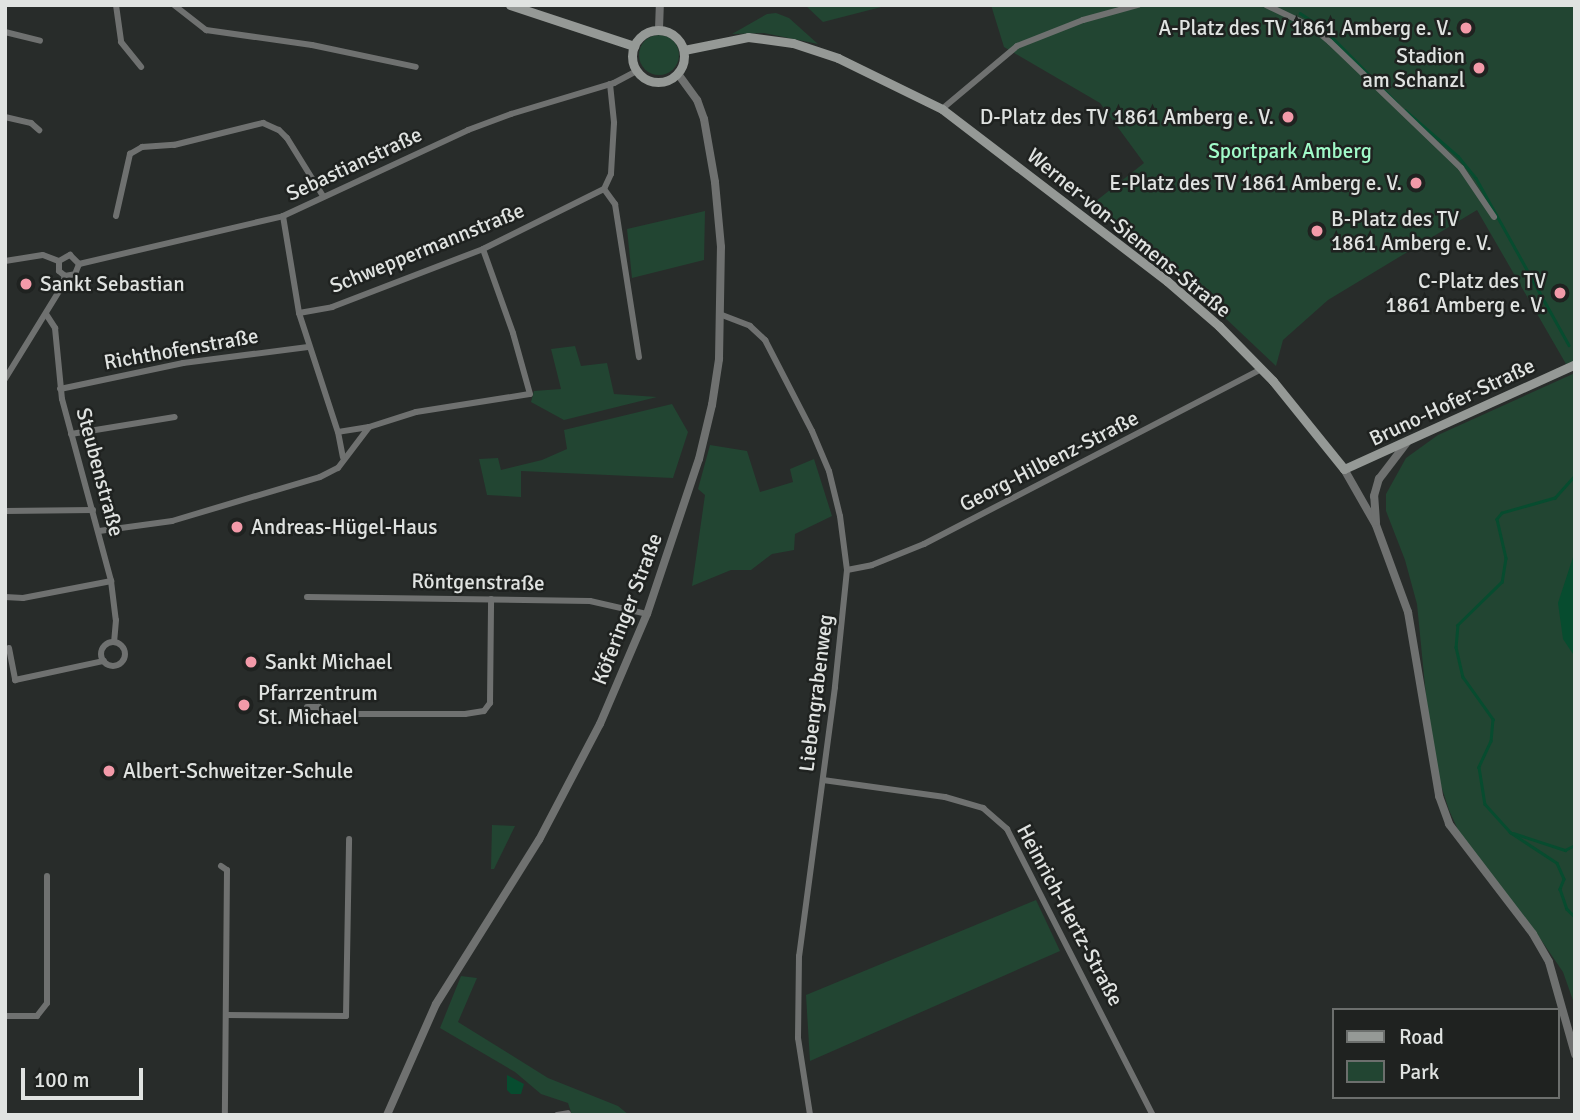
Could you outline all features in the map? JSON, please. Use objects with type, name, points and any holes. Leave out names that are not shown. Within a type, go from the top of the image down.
[{"type":"main road","points":[[510,5],[634,46]]},
{"type":"main road","points":[[659,29],[675,35],[684,50],[683,66],[678,74],[657,82],[649,81],[637,71],[633,63],[634,46],[647,32],[659,29]]},
{"type":"main road","name":"Werner-von-Siemens-Straße","points":[[684,50],[748,37],[793,43],[838,58],[942,109],[1167,281],[1262,369],[1344,469]]},
{"type":"main road","name":"Bruno-Hofer-Straße","points":[[1344,469],[1575,364]]},
{"type":"street","points":[[116,5],[121,42],[141,66]]},
{"type":"street","points":[[174,5],[206,30],[312,45],[416,67]]},
{"type":"street","points":[[659,29],[660,5]]},
{"type":"street","points":[[942,109],[1017,46],[1083,20],[1138,5]]},
{"type":"street","points":[[1265,5],[1284,11],[1312,27],[1330,42],[1461,168],[1494,217]]},
{"type":"street","points":[[5,32],[40,41]]},
{"type":"street","name":"Sebastianstraße","points":[[79,264],[283,216],[511,114],[610,84],[637,71]]},
{"type":"street","name":"Köferinger Straße","points":[[387,1115],[436,1004],[538,840],[587,748],[647,614],[709,423],[722,315],[719,214],[708,139],[697,100],[678,74]]},
{"type":"street","points":[[610,84],[614,123],[611,174],[604,189],[615,204],[639,357]]},
{"type":"street","points":[[5,117],[31,123],[39,130]]},
{"type":"street","points":[[116,216],[130,154],[142,146],[174,145],[263,123],[279,130],[287,138],[323,196]]},
{"type":"street","name":"Schweppermannstraße","points":[[299,313],[332,307],[483,249],[604,189]]},
{"type":"street","points":[[283,216],[299,313],[338,432],[343,458]]},
{"type":"street","points":[[338,432],[369,427],[416,412],[530,394],[513,333],[483,249]]},
{"type":"street","points":[[5,261],[43,255],[59,261],[70,256],[79,264],[75,274],[65,276]]},
{"type":"street","points":[[59,261],[59,271],[65,276]]},
{"type":"street","points":[[5,379],[46,314],[65,276]]},
{"type":"street","name":"Steubenstraße","points":[[46,314],[55,328],[61,389],[111,580],[116,620],[114,642]]},
{"type":"street","name":"Liebengrabenweg","points":[[722,315],[750,326],[765,340],[812,431],[829,471],[840,516],[847,570],[824,780],[799,956],[798,1038],[810,1115]]},
{"type":"street","name":"Richthofenstraße","points":[[61,389],[183,363],[308,347]]},
{"type":"street","name":"Georg-Hilbenz-Straße","points":[[847,570],[872,565],[924,544],[1262,369]]},
{"type":"street","points":[[71,434],[175,416]]},
{"type":"street","points":[[99,531],[172,521],[320,477],[338,468],[369,427]]},
{"type":"street","points":[[1376,525],[1374,496],[1378,479],[1410,440]]},
{"type":"street","name":"Werner-von-Siemens-Straße","points":[[1344,469],[1376,525],[1408,612],[1439,796],[1449,824],[1533,934],[1549,962],[1575,1055]]},
{"type":"street","points":[[5,511],[93,510]]},
{"type":"street","points":[[5,597],[23,598],[111,580]]},
{"type":"street","name":"Röntgenstraße","points":[[307,597],[600,602],[647,614]]},
{"type":"street","points":[[307,706],[319,707],[327,714],[465,714],[484,711],[490,703],[491,599]]},
{"type":"street","points":[[9,648],[15,680],[104,661],[115,666],[125,658],[123,648],[114,642],[103,648],[104,661]]},
{"type":"street","name":"Heinrich-Hertz-Straße","points":[[824,780],[945,797],[983,808],[1007,829],[1153,1115]]},
{"type":"street","points":[[226,1015],[346,1016],[349,839]]},
{"type":"street","points":[[221,866],[227,870],[225,1115]]},
{"type":"street","points":[[5,1016],[37,1016],[47,1003],[47,876]]},
{"type":"street","points":[[557,1115],[568,1113]]},
{"type":"green space","points":[[805,5],[889,5],[823,22]]},
{"type":"green space","name":"Sportpark Amberg","points":[[991,5],[1575,5],[1575,361],[1566,364],[1477,210],[1328,300],[1283,340],[1276,366],[1185,280],[1091,205],[1144,163],[1100,103],[1004,47]]},
{"type":"green space","points":[[776,13],[789,18],[818,44],[764,33],[732,34],[767,14]]},
{"type":"green space","points":[[659,35],[667,36],[673,41],[678,47],[678,63],[673,69],[667,74],[659,75],[651,74],[645,69],[640,63],[639,55],[640,47],[645,41],[651,36]]},
{"type":"green space","points":[[705,211],[704,260],[632,278],[627,229]]},
{"type":"green space","points":[[575,346],[581,366],[607,363],[614,394],[657,397],[564,420],[531,402],[534,391],[561,389],[551,349]]},
{"type":"green space","points":[[1575,373],[1575,1006],[1563,972],[1535,931],[1463,841],[1449,810],[1438,776],[1426,696],[1417,604],[1405,560],[1386,511],[1386,494],[1406,458],[1438,435]]},
{"type":"green space","points":[[672,404],[688,432],[673,478],[521,471],[521,497],[487,495],[479,459],[498,458],[501,470],[542,460],[567,449],[564,430]]},
{"type":"green space","points":[[710,445],[747,451],[760,492],[793,482],[790,469],[814,459],[832,516],[795,534],[794,550],[772,554],[751,570],[731,570],[692,586],[705,495],[698,489]]},
{"type":"green space","points":[[492,825],[515,826],[494,869],[491,869]]},
{"type":"green space","points":[[1036,900],[1060,951],[810,1061],[806,995]]},
{"type":"green space","points":[[461,976],[477,978],[458,1022],[548,1078],[618,1106],[629,1115],[572,1115],[568,1103],[541,1094],[515,1072],[440,1028]]},
{"type":"shaded area","points":[[1575,551],[1575,657],[1563,639],[1558,603]]},
{"type":"shaded area","points":[[507,1075],[524,1084],[521,1094],[511,1094],[507,1090]]},
{"type":"waterway","points":[[1300,13],[1323,28],[1397,103]]},
{"type":"waterway","points":[[1405,110],[1458,156],[1476,178],[1569,345]]},
{"type":"waterway","points":[[1575,476],[1555,498],[1502,513],[1497,519],[1506,558],[1502,582],[1458,625],[1456,647],[1463,677],[1493,719],[1491,741],[1479,767],[1485,804],[1510,832],[1557,863],[1564,879],[1560,889],[1567,909],[1575,917]]},
{"type":"waterway","points":[[1513,833],[1565,850],[1575,845]]},
{"type":"place","name":"A-Platz des TV 1861 Amberg e. V.","points":[[1466,28]]},
{"type":"place","name":"Stadion am Schanzl","points":[[1479,68]]},
{"type":"place","name":"D-Platz des TV 1861 Amberg e. V.","points":[[1288,117]]},
{"type":"place","name":"E-Platz des TV 1861 Amberg e. V.","points":[[1416,183]]},
{"type":"place","name":"B-Platz des TV 1861 Amberg e. V.","points":[[1317,231]]},
{"type":"place","name":"Sankt Sebastian","points":[[26,284]]},
{"type":"place","name":"C-Platz des TV 1861 Amberg e. V.","points":[[1560,293]]},
{"type":"place","name":"Andreas-Hügel-Haus","points":[[237,527]]},
{"type":"place","name":"Sankt Michael","points":[[251,662]]},
{"type":"place","name":"Pfarrzentrum St. Michael","points":[[244,705]]},
{"type":"place","name":"Albert-Schweitzer-Schule","points":[[109,771]]}]
